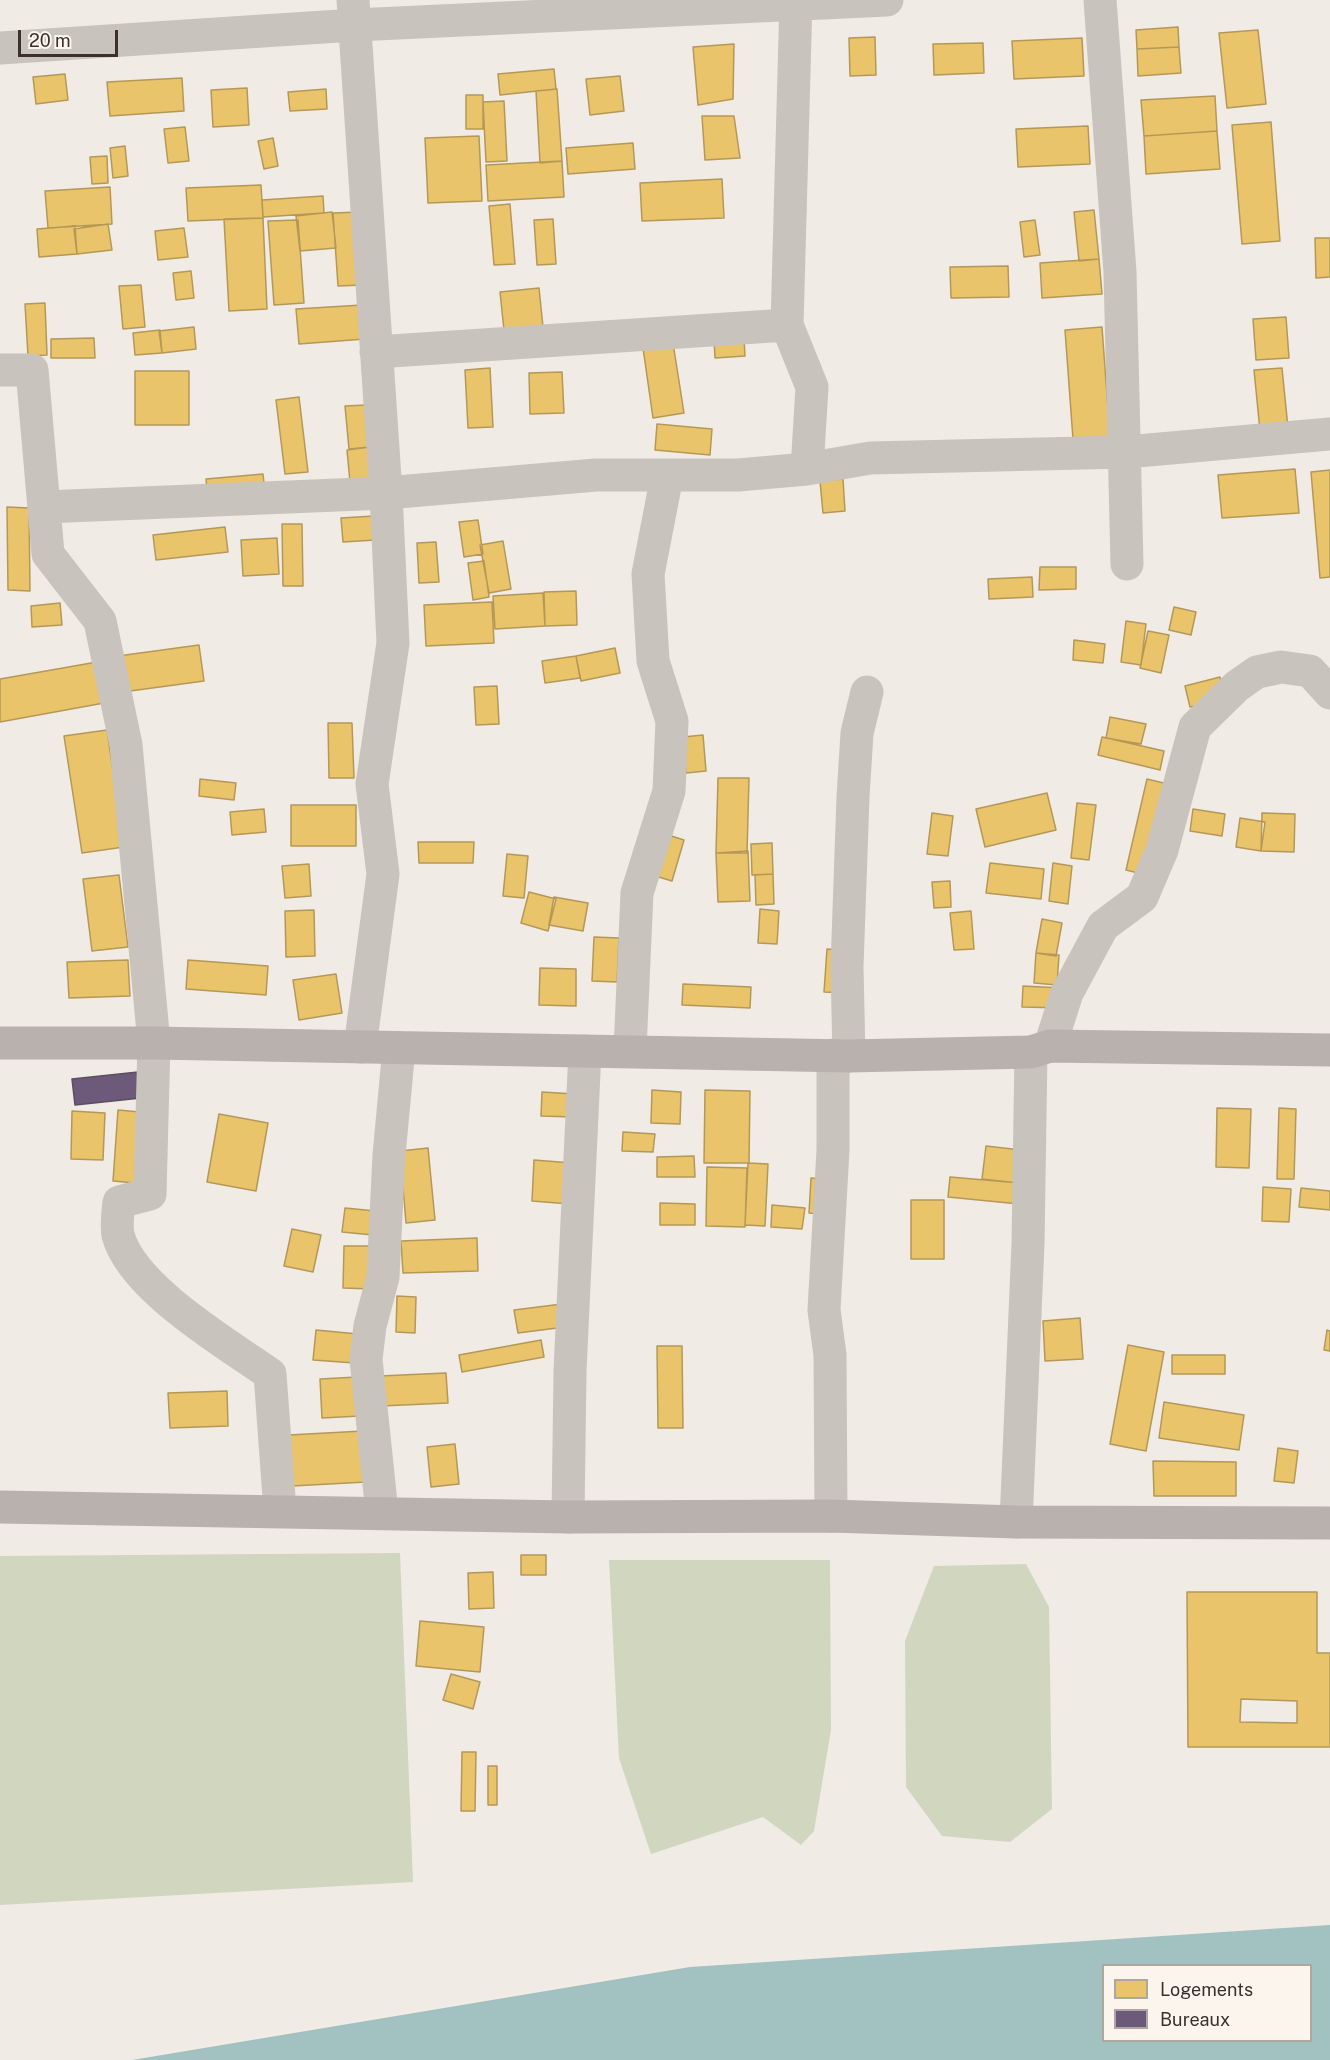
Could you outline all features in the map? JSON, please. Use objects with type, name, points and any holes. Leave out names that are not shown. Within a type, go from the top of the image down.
[{"type":"main road","points":[[0,1043],[154,1043],[841,1055],[1041,1049],[1330,1050]]},
{"type":"main road","points":[[0,1507],[568,1517],[831,1516],[1016,1522],[1330,1523]]},
{"type":"street","points":[[0,48],[354,12],[887,0]]},
{"type":"street","points":[[1100,0],[1120,272],[1127,564]]},
{"type":"street","points":[[796,2],[787,325],[812,387],[807,469]]},
{"type":"street","points":[[354,12],[386,493],[393,643],[372,784],[383,874],[360,1047]]},
{"type":"street","points":[[376,352],[787,325]]},
{"type":"street","points":[[0,370],[32,370],[48,554],[100,621],[126,745],[154,1043],[150,1194],[119,1202],[118,1234],[127,1256],[159,1294],[270,1374],[280,1511]]},
{"type":"street","points":[[44,507],[386,493],[596,475],[738,475],[807,469],[870,458],[1125,452],[1330,434]]},
{"type":"street","points":[[630,1050],[637,893],[669,791],[672,721],[653,661],[648,574],[667,476]]},
{"type":"street","points":[[1016,1522],[1028,1244],[1041,1049],[1067,993],[1103,927],[1142,897],[1162,850],[1195,727],[1238,686],[1257,672],[1281,667],[1310,671],[1330,693]]},
{"type":"street","points":[[831,1516],[830,1355],[824,1310],[847,967],[857,733],[867,692]]},
{"type":"street","points":[[382,1514],[366,1359],[370,1326],[383,1277],[389,1155],[399,1048]]},
{"type":"street","points":[[568,1517],[570,1371],[585,1051]]},
{"type":"green space","points":[[400,1553],[413,1882],[0,1905],[0,1556]]},
{"type":"green space","points":[[609,1560],[830,1560],[831,1730],[814,1831],[801,1845],[763,1817],[651,1854],[619,1758]]},
{"type":"green space","points":[[1026,1564],[1049,1607],[1052,1809],[1010,1842],[942,1836],[906,1787],[905,1641],[934,1566]]},
{"type":"water","points":[[1330,1925],[1330,2060],[132,2060],[690,1967]]},
{"type":"building: Logements","points":[[1178,27],[1179,47],[1137,49],[1136,30]]},
{"type":"building: Logements","points":[[1258,30],[1266,104],[1227,108],[1219,33]]},
{"type":"building: Logements","points":[[875,37],[876,75],[850,76],[849,38]]},
{"type":"building: Logements","points":[[1082,38],[1084,76],[1014,79],[1012,41]]},
{"type":"building: Logements","points":[[983,43],[984,73],[934,75],[933,44]]},
{"type":"building: Logements","points":[[734,44],[733,99],[698,105],[693,47]]},
{"type":"building: Logements","points":[[1179,47],[1181,73],[1138,76],[1137,49]]},
{"type":"building: Logements","points":[[554,69],[556,89],[500,95],[498,74]]},
{"type":"building: Logements","points":[[65,74],[68,100],[36,104],[33,77]]},
{"type":"building: Logements","points":[[620,76],[624,111],[590,115],[586,79]]},
{"type":"building: Logements","points":[[182,78],[184,111],[110,116],[107,82]]},
{"type":"building: Logements","points":[[247,88],[249,125],[213,127],[211,90]]},
{"type":"building: Logements","points":[[326,89],[327,109],[290,111],[288,92]]},
{"type":"building: Logements","points":[[557,89],[562,161],[540,163],[536,91]]},
{"type":"building: Logements","points":[[466,95],[483,95],[483,129],[466,129]]},
{"type":"building: Logements","points":[[1215,96],[1217,131],[1144,136],[1141,100]]},
{"type":"building: Logements","points":[[504,101],[507,161],[486,162],[483,102]]},
{"type":"building: Logements","points":[[702,116],[734,116],[740,158],[705,160]]},
{"type":"building: Logements","points":[[1271,122],[1280,241],[1242,244],[1232,125]]},
{"type":"building: Logements","points":[[1088,126],[1090,164],[1018,167],[1016,129]]},
{"type":"building: Logements","points":[[185,127],[189,161],[168,163],[164,129]]},
{"type":"building: Logements","points":[[1217,131],[1220,169],[1146,174],[1144,136]]},
{"type":"building: Logements","points":[[479,136],[482,201],[428,203],[425,138]]},
{"type":"building: Logements","points":[[273,138],[278,166],[264,169],[258,141]]},
{"type":"building: Logements","points":[[633,143],[635,169],[568,174],[566,148]]},
{"type":"building: Logements","points":[[125,146],[128,176],[113,178],[110,148]]},
{"type":"building: Logements","points":[[107,156],[108,183],[92,184],[90,157]]},
{"type":"building: Logements","points":[[562,161],[564,197],[488,201],[486,165]]},
{"type":"building: Logements","points":[[722,179],[724,218],[642,221],[640,183]]},
{"type":"building: Logements","points":[[261,185],[263,218],[188,221],[186,188]]},
{"type":"building: Logements","points":[[110,187],[112,224],[48,228],[45,191]]},
{"type":"building: Logements","points":[[323,196],[324,213],[263,217],[262,200]]},
{"type":"building: Logements","points":[[510,204],[515,264],[494,265],[489,206]]},
{"type":"building: Logements","points":[[1094,210],[1099,259],[1079,261],[1074,212]]},
{"type":"building: Logements","points":[[332,212],[336,248],[300,251],[296,216]]},
{"type":"building: Logements","points":[[359,212],[363,285],[338,286],[333,213]]},
{"type":"building: Logements","points":[[263,218],[267,309],[229,311],[224,219]]},
{"type":"building: Logements","points":[[553,219],[556,264],[537,265],[534,220]]},
{"type":"building: Logements","points":[[298,220],[304,303],[274,305],[268,221]]},
{"type":"building: Logements","points":[[1035,220],[1040,255],[1024,257],[1020,222]]},
{"type":"building: Logements","points":[[108,224],[112,250],[77,254],[74,229]]},
{"type":"building: Logements","points":[[75,226],[77,254],[39,257],[37,229]]},
{"type":"building: Logements","points":[[184,228],[188,257],[158,260],[155,231]]},
{"type":"building: Logements","points":[[1315,238],[1330,238],[1330,277],[1316,278]]},
{"type":"building: Logements","points":[[1099,259],[1102,294],[1042,298],[1040,263]]},
{"type":"building: Logements","points":[[1008,266],[1009,297],[951,298],[950,267]]},
{"type":"building: Logements","points":[[191,271],[194,298],[176,300],[173,273]]},
{"type":"building: Logements","points":[[141,285],[145,327],[123,329],[119,286]]},
{"type":"building: Logements","points":[[539,288],[543,327],[504,330],[500,292]]},
{"type":"building: Logements","points":[[45,303],[47,355],[28,356],[25,304]]},
{"type":"building: Logements","points":[[362,305],[365,339],[299,344],[296,309]]},
{"type":"building: Logements","points":[[1286,317],[1289,358],[1256,360],[1253,319]]},
{"type":"building: Logements","points":[[194,327],[196,349],[162,353],[159,331]]},
{"type":"building: Logements","points":[[1102,327],[1111,450],[1074,453],[1065,330]]},
{"type":"building: Logements","points":[[160,330],[162,353],[135,355],[133,333]]},
{"type":"building: Logements","points":[[94,338],[95,358],[51,358],[51,339]]},
{"type":"building: Logements","points":[[744,338],[745,356],[715,358],[714,340]]},
{"type":"building: Logements","points":[[673,343],[684,413],[653,418],[643,348]]},
{"type":"building: Logements","points":[[490,368],[493,427],[468,428],[465,370]]},
{"type":"building: Logements","points":[[1282,368],[1289,438],[1261,441],[1254,370]]},
{"type":"building: Logements","points":[[135,371],[189,371],[189,425],[135,425]]},
{"type":"building: Logements","points":[[562,372],[564,413],[530,414],[529,373]]},
{"type":"building: Logements","points":[[299,397],[308,472],[285,474],[276,400]]},
{"type":"building: Logements","points":[[367,405],[370,447],[349,449],[345,406]]},
{"type":"building: Logements","points":[[657,424],[712,429],[710,455],[655,450]]},
{"type":"building: Logements","points":[[370,447],[374,492],[351,493],[347,450]]},
{"type":"building: Logements","points":[[1295,469],[1299,513],[1222,518],[1218,475]]},
{"type":"building: Logements","points":[[1330,470],[1330,577],[1320,578],[1311,472]]},
{"type":"building: Logements","points":[[263,474],[267,510],[209,514],[206,479]]},
{"type":"building: Logements","points":[[843,479],[845,511],[823,513],[820,481]]},
{"type":"building: Logements","points":[[7,507],[29,508],[30,591],[8,590]]},
{"type":"building: Logements","points":[[374,516],[376,540],[343,542],[341,518]]},
{"type":"building: Logements","points":[[478,520],[483,554],[464,557],[459,522]]},
{"type":"building: Logements","points":[[282,524],[302,524],[303,586],[283,586]]},
{"type":"building: Logements","points":[[225,527],[228,552],[156,560],[153,535]]},
{"type":"building: Logements","points":[[277,538],[279,574],[243,576],[241,540]]},
{"type":"building: Logements","points":[[503,541],[511,589],[489,593],[480,545]]},
{"type":"building: Logements","points":[[436,542],[439,582],[419,583],[417,543]]},
{"type":"building: Logements","points":[[484,561],[489,597],[473,600],[468,563]]},
{"type":"building: Logements","points":[[1040,567],[1076,567],[1076,589],[1039,590]]},
{"type":"building: Logements","points":[[1032,577],[1033,597],[989,599],[988,579]]},
{"type":"building: Logements","points":[[576,591],[577,625],[545,626],[544,592]]},
{"type":"building: Logements","points":[[543,593],[545,626],[495,629],[493,596]]},
{"type":"building: Logements","points":[[492,602],[494,643],[426,646],[424,605]]},
{"type":"building: Logements","points":[[60,603],[62,625],[32,627],[31,606]]},
{"type":"building: Logements","points":[[1174,607],[1196,612],[1191,635],[1169,630]]},
{"type":"building: Logements","points":[[1126,621],[1146,624],[1141,665],[1121,662]]},
{"type":"building: Logements","points":[[1148,631],[1169,635],[1161,673],[1140,668]]},
{"type":"building: Logements","points":[[1074,640],[1105,644],[1103,663],[1073,660]]},
{"type":"building: Logements","points":[[199,645],[204,681],[123,692],[118,656]]},
{"type":"building: Logements","points":[[615,648],[620,673],[581,681],[576,656]]},
{"type":"building: Logements","points":[[576,656],[580,678],[545,683],[542,661]]},
{"type":"building: Logements","points":[[97,662],[104,703],[0,722],[0,679]]},
{"type":"building: Logements","points":[[1220,677],[1225,699],[1190,707],[1185,686]]},
{"type":"building: Logements","points":[[497,686],[499,724],[476,725],[474,687]]},
{"type":"building: Logements","points":[[1110,717],[1146,724],[1141,744],[1106,738]]},
{"type":"building: Logements","points":[[328,723],[352,723],[354,778],[329,778]]},
{"type":"building: Logements","points":[[107,730],[124,847],[82,853],[64,736]]},
{"type":"building: Logements","points":[[703,735],[706,771],[686,773],[683,737]]},
{"type":"building: Logements","points":[[1102,737],[1164,751],[1160,770],[1098,755]]},
{"type":"building: Logements","points":[[718,778],[749,778],[747,853],[716,853]]},
{"type":"building: Logements","points":[[200,779],[236,783],[234,800],[199,796]]},
{"type":"building: Logements","points":[[1147,779],[1176,786],[1154,877],[1126,870]]},
{"type":"building: Logements","points":[[1047,793],[1056,830],[985,847],[976,809]]},
{"type":"building: Logements","points":[[1077,803],[1096,805],[1089,860],[1071,858]]},
{"type":"building: Logements","points":[[291,805],[356,805],[356,846],[291,846]]},
{"type":"building: Logements","points":[[264,809],[266,832],[232,835],[230,812]]},
{"type":"building: Logements","points":[[1193,809],[1225,814],[1222,836],[1190,831]]},
{"type":"building: Logements","points":[[932,813],[953,816],[948,856],[927,854]]},
{"type":"building: Logements","points":[[1262,813],[1295,814],[1294,852],[1261,851]]},
{"type":"building: Logements","points":[[1240,818],[1265,822],[1261,851],[1236,847]]},
{"type":"building: Logements","points":[[665,834],[684,840],[672,881],[652,875]]},
{"type":"building: Logements","points":[[418,842],[474,842],[473,863],[419,863]]},
{"type":"building: Logements","points":[[772,843],[773,874],[752,875],[751,844]]},
{"type":"building: Logements","points":[[748,851],[750,901],[718,902],[716,853]]},
{"type":"building: Logements","points":[[507,854],[528,856],[524,898],[503,896]]},
{"type":"building: Logements","points":[[990,863],[1044,869],[1041,899],[986,893]]},
{"type":"building: Logements","points":[[1053,863],[1072,866],[1068,904],[1049,901]]},
{"type":"building: Logements","points":[[309,864],[311,896],[285,898],[282,866]]},
{"type":"building: Logements","points":[[773,874],[774,904],[756,905],[755,875]]},
{"type":"building: Logements","points":[[119,875],[128,947],[92,951],[83,879]]},
{"type":"building: Logements","points":[[950,881],[951,907],[934,908],[932,882]]},
{"type":"building: Logements","points":[[529,892],[556,899],[548,931],[521,923]]},
{"type":"building: Logements","points":[[554,897],[588,903],[583,931],[549,925]]},
{"type":"building: Logements","points":[[760,909],[779,911],[777,944],[758,943]]},
{"type":"building: Logements","points":[[314,910],[315,956],[286,957],[285,911]]},
{"type":"building: Logements","points":[[971,911],[974,949],[954,950],[950,913]]},
{"type":"building: Logements","points":[[1042,919],[1062,923],[1056,956],[1036,953]]},
{"type":"building: Logements","points":[[594,937],[619,938],[617,982],[592,981]]},
{"type":"building: Logements","points":[[827,949],[854,951],[851,993],[824,992]]},
{"type":"building: Logements","points":[[1036,953],[1059,955],[1057,985],[1034,983]]},
{"type":"building: Logements","points":[[128,960],[130,996],[69,998],[67,962]]},
{"type":"building: Logements","points":[[188,960],[268,966],[266,995],[186,989]]},
{"type":"building: Logements","points":[[540,968],[576,969],[576,1006],[539,1005]]},
{"type":"building: Logements","points":[[336,974],[342,1013],[299,1020],[293,980]]},
{"type":"building: Logements","points":[[683,984],[751,987],[750,1008],[682,1005]]},
{"type":"building: Logements","points":[[1023,986],[1062,988],[1062,1008],[1022,1007]]},
{"type":"building: Logements","points":[[652,1090],[681,1092],[680,1124],[651,1123]]},
{"type":"building: Logements","points":[[705,1090],[750,1091],[749,1163],[704,1163]]},
{"type":"building: Logements","points":[[542,1092],[575,1094],[574,1117],[541,1116]]},
{"type":"building: Logements","points":[[1217,1108],[1251,1109],[1249,1168],[1216,1167]]},
{"type":"building: Logements","points":[[1279,1108],[1296,1109],[1294,1179],[1277,1179]]},
{"type":"building: Logements","points":[[118,1110],[140,1112],[135,1183],[113,1181]]},
{"type":"building: Logements","points":[[72,1111],[105,1113],[103,1160],[71,1159]]},
{"type":"building: Logements","points":[[219,1114],[268,1123],[256,1191],[207,1182]]},
{"type":"building: Logements","points":[[623,1132],[655,1134],[653,1152],[622,1151]]},
{"type":"building: Logements","points":[[986,1146],[1021,1150],[1018,1183],[982,1179]]},
{"type":"building: Logements","points":[[428,1148],[435,1220],[406,1223],[400,1151]]},
{"type":"building: Logements","points":[[694,1156],[695,1177],[657,1177],[657,1157]]},
{"type":"building: Logements","points":[[534,1160],[572,1163],[570,1204],[532,1201]]},
{"type":"building: Logements","points":[[748,1163],[768,1164],[765,1226],[745,1225]]},
{"type":"building: Logements","points":[[707,1167],[747,1168],[745,1227],[706,1226]]},
{"type":"building: Logements","points":[[950,1177],[1020,1183],[1019,1204],[948,1197]]},
{"type":"building: Logements","points":[[811,1178],[832,1180],[829,1215],[809,1213]]},
{"type":"building: Logements","points":[[1263,1187],[1291,1189],[1289,1222],[1262,1221]]},
{"type":"building: Logements","points":[[1301,1188],[1330,1191],[1330,1210],[1299,1207]]},
{"type":"building: Logements","points":[[911,1200],[944,1200],[944,1259],[911,1259]]},
{"type":"building: Logements","points":[[660,1203],[695,1204],[695,1225],[660,1225]]},
{"type":"building: Logements","points":[[772,1205],[805,1208],[802,1229],[771,1227]]},
{"type":"building: Logements","points":[[345,1208],[386,1212],[383,1236],[342,1232]]},
{"type":"building: Logements","points":[[292,1229],[321,1235],[313,1272],[284,1266]]},
{"type":"building: Logements","points":[[477,1238],[478,1271],[403,1273],[401,1241]]},
{"type":"building: Logements","points":[[344,1246],[373,1246],[373,1289],[343,1288]]},
{"type":"building: Logements","points":[[397,1296],[416,1297],[415,1333],[396,1332]]},
{"type":"building: Logements","points":[[562,1304],[565,1327],[518,1333],[514,1310]]},
{"type":"building: Logements","points":[[1080,1318],[1083,1359],[1045,1361],[1043,1321]]},
{"type":"building: Logements","points":[[316,1330],[358,1334],[355,1363],[313,1360]]},
{"type":"building: Logements","points":[[1327,1330],[1330,1331],[1330,1351],[1324,1350]]},
{"type":"building: Logements","points":[[541,1340],[544,1357],[462,1372],[459,1355]]},
{"type":"building: Logements","points":[[1128,1345],[1164,1352],[1146,1451],[1110,1444]]},
{"type":"building: Logements","points":[[657,1346],[682,1346],[683,1428],[658,1428]]},
{"type":"building: Logements","points":[[1172,1355],[1225,1355],[1225,1374],[1172,1374]]},
{"type":"building: Logements","points":[[446,1373],[448,1403],[381,1406],[380,1376]]},
{"type":"building: Logements","points":[[357,1377],[360,1416],[322,1418],[320,1379]]},
{"type":"building: Logements","points":[[227,1391],[228,1426],[170,1428],[168,1393]]},
{"type":"building: Logements","points":[[1164,1402],[1244,1415],[1239,1450],[1159,1438]]},
{"type":"building: Logements","points":[[363,1431],[366,1482],[292,1486],[289,1435]]},
{"type":"building: Logements","points":[[455,1444],[459,1484],[431,1487],[427,1447]]},
{"type":"building: Logements","points":[[1278,1448],[1298,1451],[1294,1483],[1274,1481]]},
{"type":"building: Logements","points":[[1153,1461],[1236,1462],[1236,1496],[1154,1496]]},
{"type":"building: Logements","points":[[521,1555],[546,1555],[546,1575],[521,1575]]},
{"type":"building: Logements","points":[[493,1572],[494,1608],[469,1609],[468,1573]]},
{"type":"building: Logements","points":[[1187,1592],[1317,1592],[1317,1653],[1330,1653],[1330,1747],[1188,1747]],"holes":[[[1241,1699],[1297,1701],[1297,1723],[1240,1722]]]},
{"type":"building: Logements","points":[[420,1621],[484,1627],[480,1672],[416,1666]]},
{"type":"building: Logements","points":[[451,1674],[480,1682],[473,1709],[443,1700]]},
{"type":"building: Logements","points":[[462,1752],[476,1752],[475,1811],[461,1811]]},
{"type":"building: Logements","points":[[488,1766],[497,1766],[497,1805],[488,1805]]},
{"type":"building: Bureaux","points":[[138,1072],[141,1098],[75,1105],[72,1079]]}]
